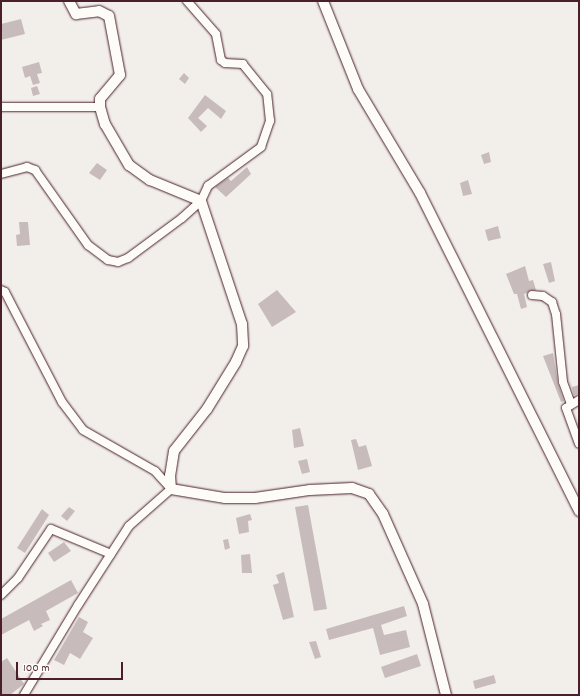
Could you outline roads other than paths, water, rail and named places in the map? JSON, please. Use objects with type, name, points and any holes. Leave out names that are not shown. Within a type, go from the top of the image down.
[{"type":"street","points":[[69,1],[76,14],[99,11],[109,16],[120,75],[100,99],[100,107],[105,124],[129,165],[150,180],[201,201],[242,324],[243,346],[207,409],[174,451],[170,475],[171,489]]},
{"type":"street","points":[[1,174],[27,167],[35,170],[88,245],[112,262],[128,258],[182,218],[201,201],[208,186],[261,147],[270,121],[267,94],[243,64],[225,63],[222,60],[216,34],[187,1]]},
{"type":"street","points":[[323,1],[358,89],[420,193],[579,511]]},
{"type":"street","points":[[1,107],[100,107]]},
{"type":"street","points":[[1,290],[5,292],[62,402],[83,430],[155,471],[171,489],[225,498],[255,498],[310,490],[352,488],[369,494],[383,514],[423,604],[434,640],[446,695]]},
{"type":"street","points":[[532,295],[543,296],[552,302],[556,314],[563,382],[571,404]]},
{"type":"street","points":[[579,400],[571,404],[566,410],[579,444]]},
{"type":"street","points":[[24,695],[129,526],[171,489]]},
{"type":"street","points":[[1,595],[18,578],[51,529],[111,554]]}]
